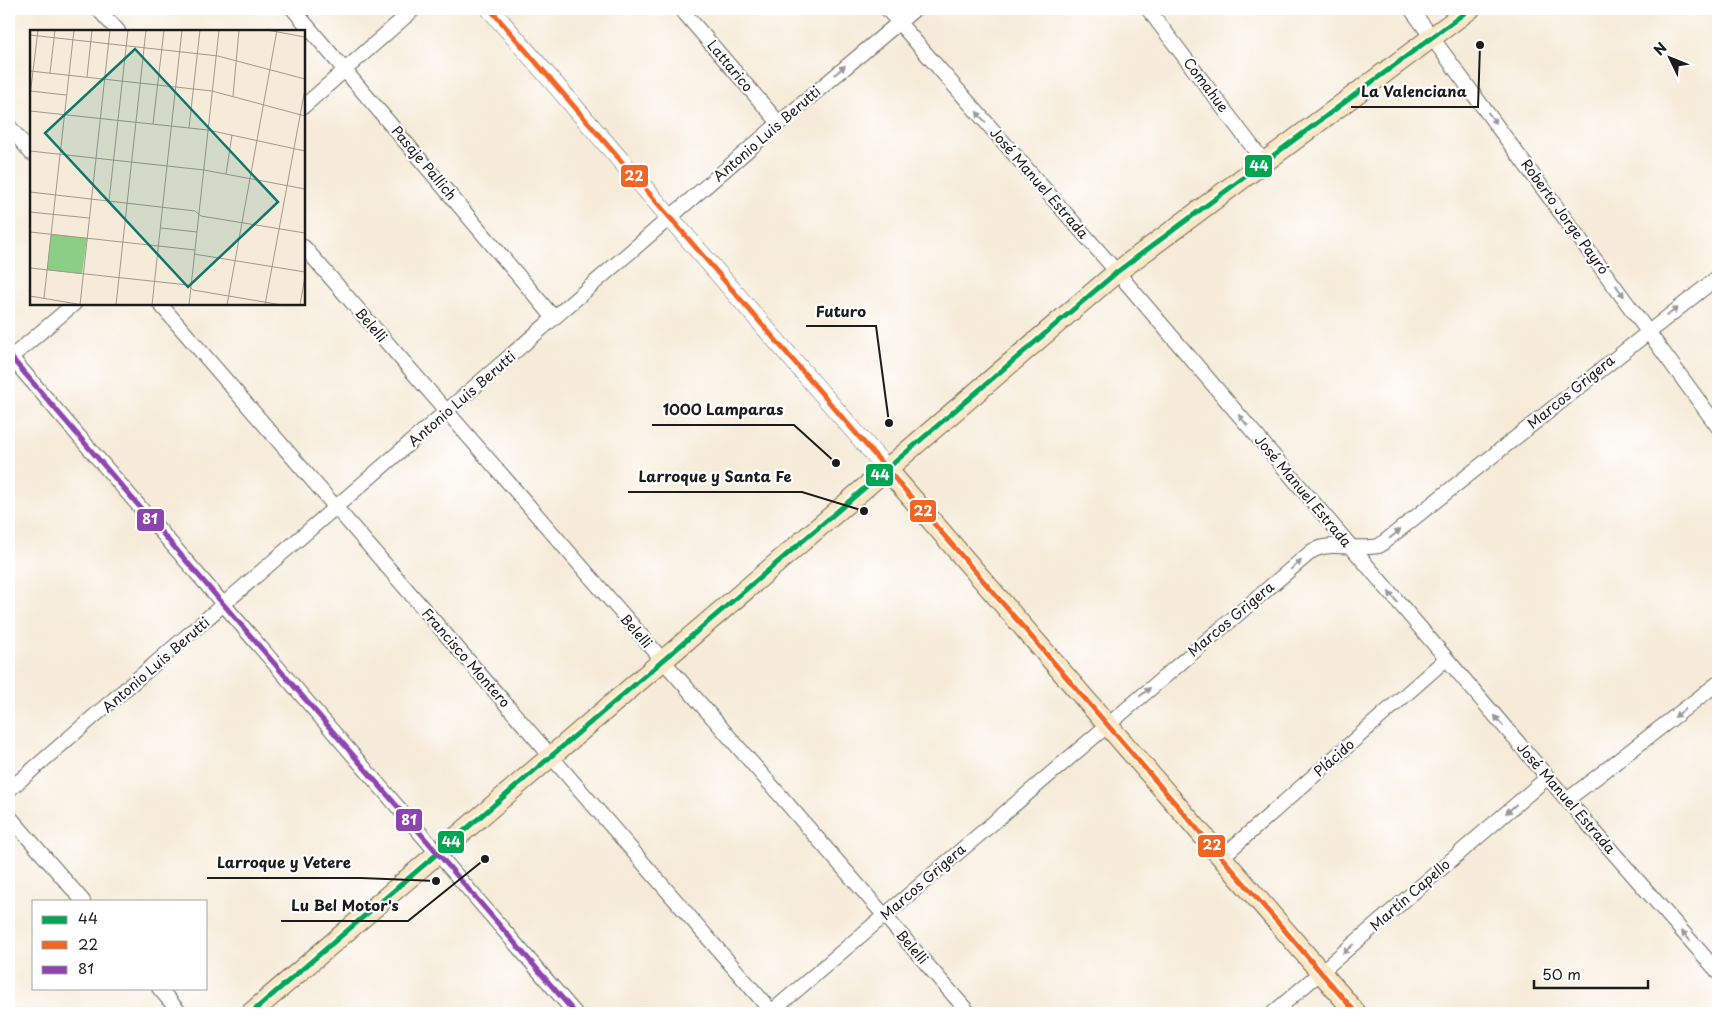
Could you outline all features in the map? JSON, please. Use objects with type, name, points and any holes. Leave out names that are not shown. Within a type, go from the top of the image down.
[{"type":"main road","points":[[251,1013],[1117,272],[1470,9]]},
{"type":"main road","points":[[886,468],[1356,1013]]},
{"type":"street","points":[[98,9],[117,30]]},
{"type":"street","name":"Pasaje Pallich","points":[[293,9],[554,318]]},
{"type":"street","points":[[305,105],[414,9]]},
{"type":"street","points":[[490,9],[886,468]]},
{"type":"street","name":"Lattarico","points":[[682,9],[779,123]]},
{"type":"street","name":"José Manuel Estrada","points":[[887,9],[1117,272],[1567,800],[1718,972]]},
{"type":"street","name":"Antonio Luis Berutti","points":[[9,790],[224,606],[897,21],[915,9]]},
{"type":"street","name":"Comahue","points":[[1148,9],[1264,162]]},
{"type":"street","name":"Roberto Jorge Payró","points":[[1411,9],[1649,330],[1718,427]]},
{"type":"street","points":[[9,126],[30,152]]},
{"type":"street","name":"Belelli","points":[[305,248],[446,413],[969,1013]]},
{"type":"street","name":"Marcos Grigera","points":[[771,1013],[1107,724],[1312,551],[1330,544],[1350,547],[1379,546],[1718,277]]},
{"type":"street","points":[[73,305],[10,357],[574,1013]]},
{"type":"street","name":"Francisco Montero","points":[[161,305],[771,1013]]},
{"type":"street","name":"Plácido","points":[[1222,857],[1446,659]]},
{"type":"street","points":[[1567,800],[1718,683]]},
{"type":"street","name":"Martín Capello","points":[[1273,1013],[1548,777]]},
{"type":"street","points":[[9,816],[82,900]]},
{"type":"street","points":[[161,990],[180,1013]]},
{"type":"transit line","name":"22","points":[[490,9],[1356,1013]]},
{"type":"transit line","name":"44","points":[[251,1013],[1117,272],[1470,9]]},
{"type":"transit line","name":"81","points":[[9,355],[575,1013]]},
{"type":"place","name":"La Valenciana","points":[[1480,45]]},
{"type":"place","name":"Futuro","points":[[889,423]]},
{"type":"place","name":"1000 Lamparas","points":[[836,463]]},
{"type":"place","name":"Larroque y Santa Fe","points":[[864,511]]},
{"type":"place","name":"Lu Bel Motor's","points":[[485,859]]},
{"type":"place","name":"Larroque y Vetere","points":[[436,881]]}]
